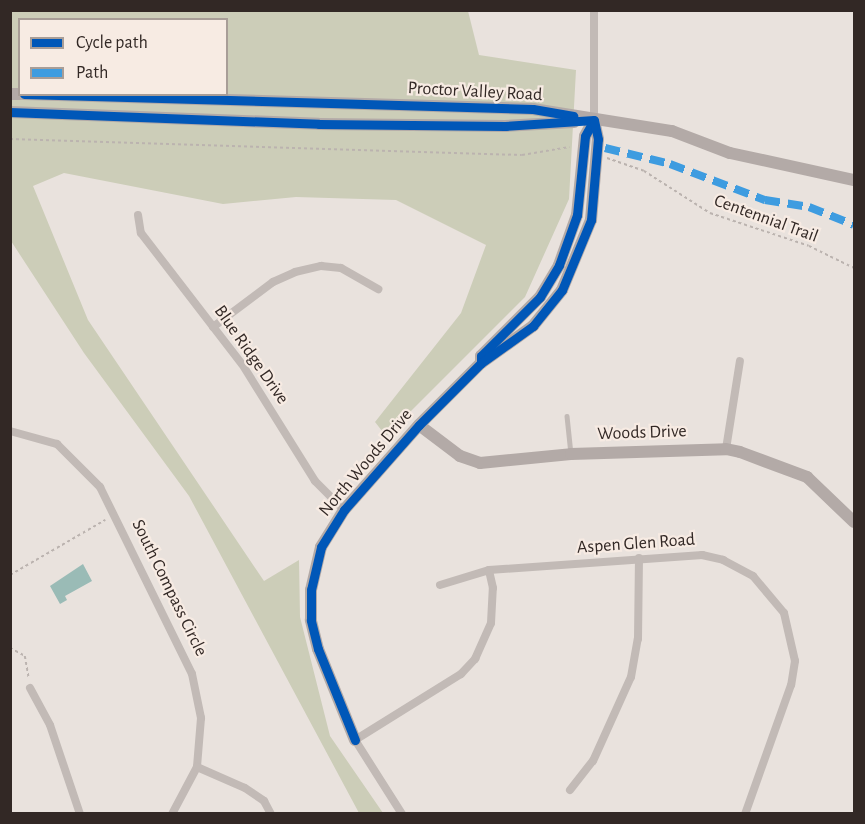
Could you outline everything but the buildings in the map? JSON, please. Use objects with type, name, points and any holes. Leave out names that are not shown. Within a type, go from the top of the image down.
[{"type":"street","name":"North Woods Drive","points":[[355,740],[318,649],[310,605],[316,561],[327,534],[344,510],[419,425],[481,363],[481,356],[540,297],[560,265],[577,215],[585,136],[594,120],[594,10]]},
{"type":"street","name":"Proctor Valley Road","points":[[90,96],[533,109],[672,131],[730,153],[855,180]]},
{"type":"street","name":"Proctor Valley Road","points":[[10,112],[320,124],[505,126],[594,120]]},
{"type":"street","name":"Blue Ridge Drive","points":[[138,215],[141,233],[242,364],[315,481],[344,510]]},
{"type":"street","points":[[213,327],[273,282],[295,272],[321,266],[341,268],[378,289]]},
{"type":"street","points":[[726,449],[740,361]]},
{"type":"street","name":"Woods Drive","points":[[419,425],[460,456],[480,463],[571,454],[726,449],[807,477],[855,522]]},
{"type":"street","name":"South Compass Circle","points":[[10,431],[57,444],[100,487],[192,674],[201,718],[197,767]]},
{"type":"street","name":"Aspen Glen Road","points":[[440,585],[489,570],[639,558],[702,555],[734,565],[770,592],[789,624],[794,648],[792,685],[745,813]]},
{"type":"street","points":[[570,790],[592,761],[631,677],[638,639],[639,558]]},
{"type":"street","points":[[402,813],[355,740],[461,674],[475,659],[491,623],[493,588],[489,570]]},
{"type":"street","points":[[30,688],[50,725],[80,813]]},
{"type":"street","points":[[172,813],[197,767],[245,788],[264,801],[271,813]]},
{"type":"lane","points":[[567,416],[571,454]]},
{"type":"path","points":[[10,139],[522,155],[569,147]]},
{"type":"path","points":[[10,574],[106,519]]},
{"type":"path","points":[[10,606],[10,620]]},
{"type":"path","points":[[10,648],[25,656],[30,688]]},
{"type":"green space","points":[[10,11],[468,11],[479,55],[576,70],[569,199],[525,297],[386,436],[375,422],[461,313],[486,245],[396,200],[296,197],[223,204],[64,173],[33,186],[88,320],[264,581],[299,560],[300,617],[330,736],[383,813],[359,813],[189,496],[84,353],[11,241]]},
{"type":"water","points":[[83,564],[92,581],[65,596],[67,600],[60,604],[50,586]]},
{"type":"marked path","points":[[605,148],[670,164],[765,200],[809,207],[854,225]]},
{"type":"cycle path","points":[[92,96],[533,109],[573,116]]},
{"type":"cycle path","points":[[10,112],[319,124],[505,126],[594,120]]},
{"type":"cycle path","points":[[481,363],[481,356],[540,297],[559,265],[577,215],[585,136],[594,120]]},
{"type":"cycle path","points":[[355,740],[318,649],[311,620],[311,590],[321,547],[344,510],[419,425],[481,363],[533,326],[562,290],[591,220],[598,139],[594,120]]}]
